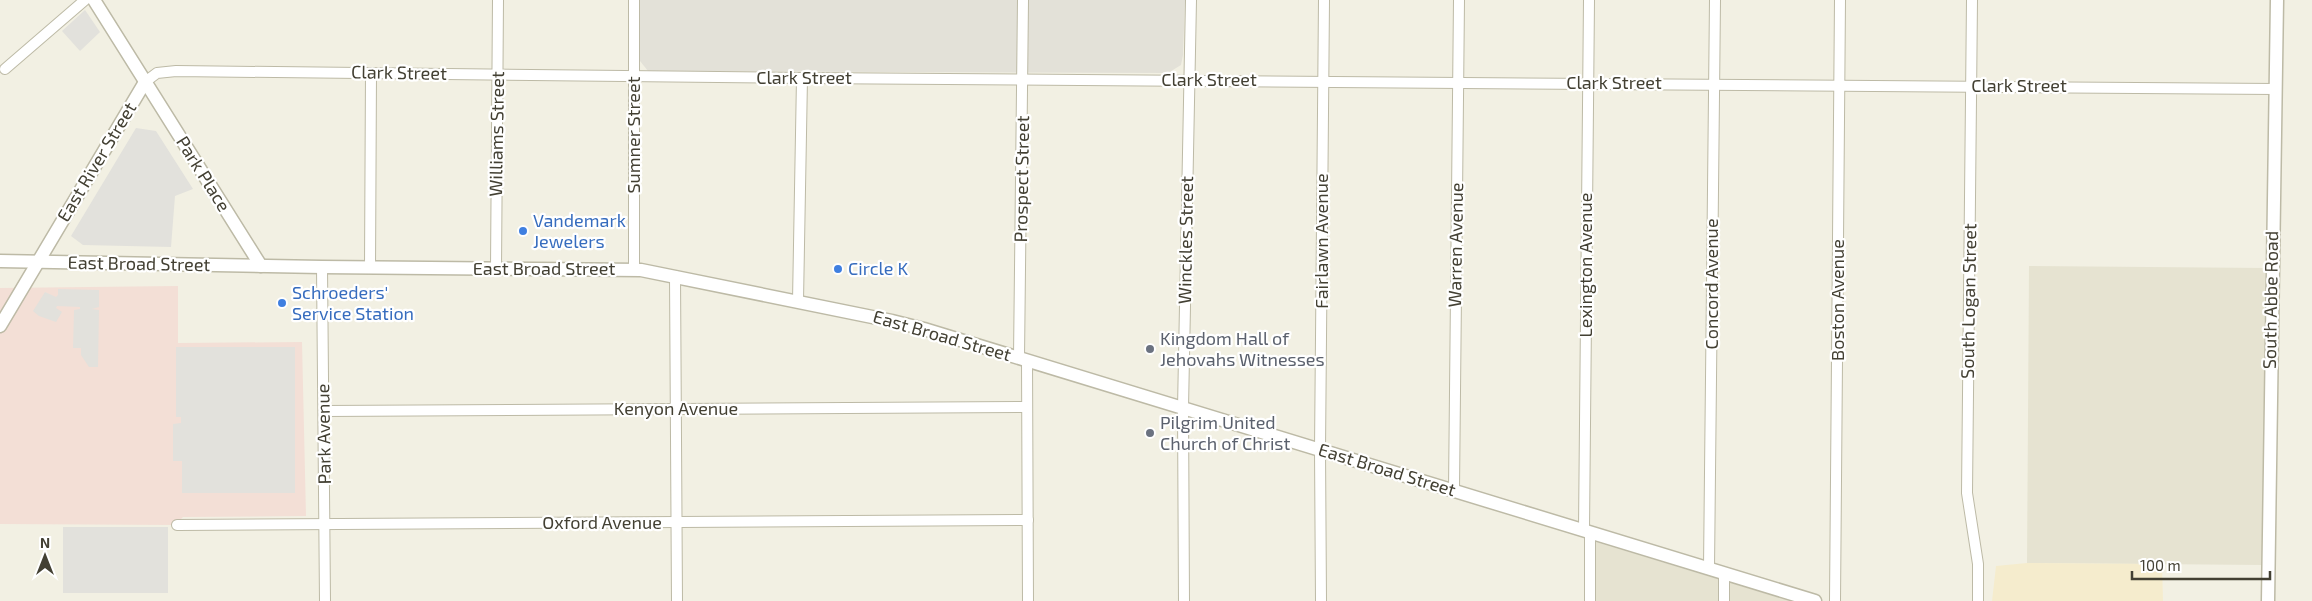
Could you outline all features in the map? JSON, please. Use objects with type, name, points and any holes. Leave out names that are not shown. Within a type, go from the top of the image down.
[{"type":"street","points":[[5,69],[85,0]]},
{"type":"street","name":"East River Street","points":[[0,326],[145,82],[94,0]]},
{"type":"street","name":"Williams Street","points":[[496,268],[498,0]]},
{"type":"street","name":"Sumner Street","points":[[634,0],[634,270]]},
{"type":"street","name":"Prospect Street","points":[[1023,0],[1023,359],[1027,407],[1028,601]]},
{"type":"street","name":"Winckles Street","points":[[1184,601],[1183,408],[1191,0]]},
{"type":"street","name":"Fairlawn Avenue","points":[[1321,601],[1320,450],[1324,0]]},
{"type":"street","name":"Warren Avenue","points":[[1454,490],[1459,0]]},
{"type":"street","name":"Lexington Avenue","points":[[1588,0],[1587,531],[1590,601]]},
{"type":"street","name":"Concord Avenue","points":[[1709,568],[1715,0]]},
{"type":"street","name":"Boston Avenue","points":[[1835,601],[1840,0]]},
{"type":"street","name":"South Logan Street","points":[[1972,0],[1967,493],[1969,517],[1978,564],[1978,601]]},
{"type":"street","name":"South Abbe Road","points":[[2268,601],[2277,0]]},
{"type":"street","name":"Clark Street","points":[[145,82],[157,73],[176,71],[802,78],[2276,89]]},
{"type":"street","points":[[370,268],[371,73]]},
{"type":"street","points":[[798,301],[802,78]]},
{"type":"street","name":"Park Place","points":[[145,82],[261,266]]},
{"type":"street","name":"East Broad Street","points":[[0,261],[322,268],[634,270],[675,276],[892,320],[1815,601]]},
{"type":"street","name":"Park Avenue","points":[[322,268],[325,601]]},
{"type":"street","points":[[675,276],[677,601]]},
{"type":"street","name":"Kenyon Avenue","points":[[324,411],[1027,407]]},
{"type":"street","name":"Oxford Avenue","points":[[177,525],[1028,520]]},
{"type":"street","points":[[1724,573],[1724,601]]},
{"type":"shaded area","points":[[639,0],[1185,0],[1183,55],[1181,65],[1168,73],[648,71],[640,61]]},
{"type":"shaded area","points":[[85,10],[100,32],[80,51],[62,31]]},
{"type":"shaded area","points":[[136,128],[156,131],[193,189],[175,196],[171,247],[83,245],[71,236]]},
{"type":"shaded area","points":[[2029,266],[2265,268],[2263,565],[2027,563]]},
{"type":"shaded area","points":[[178,286],[178,343],[302,342],[306,516],[183,517],[175,525],[0,524],[0,288]]},
{"type":"shaded area","points":[[58,289],[99,290],[99,307],[92,309],[99,310],[98,367],[89,367],[81,355],[81,348],[73,348],[74,310],[80,309],[80,307],[57,306],[56,308],[62,312],[56,322],[39,316],[33,311],[45,292],[56,297]]},
{"type":"shaded area","points":[[176,347],[295,347],[295,493],[182,493],[182,461],[173,461],[173,424],[181,423],[181,417],[176,417]]},
{"type":"shaded area","points":[[63,527],[168,527],[168,593],[63,593]]},
{"type":"shaded area","points":[[1596,542],[1790,601],[1596,601]]},
{"type":"shaded area","points":[[2027,563],[2162,564],[2163,601],[1992,601],[1996,566]]},
{"type":"place","name":"Vandemark Jewelers","points":[[523,231]]},
{"type":"place","name":"Circle K","points":[[838,269]]},
{"type":"place","name":"Schroeders' Service Station","points":[[282,303]]},
{"type":"place","name":"Kingdom Hall of Jehovahs Witnesses","points":[[1150,349]]},
{"type":"place","name":"Pilgrim United Church of Christ","points":[[1150,433]]}]
